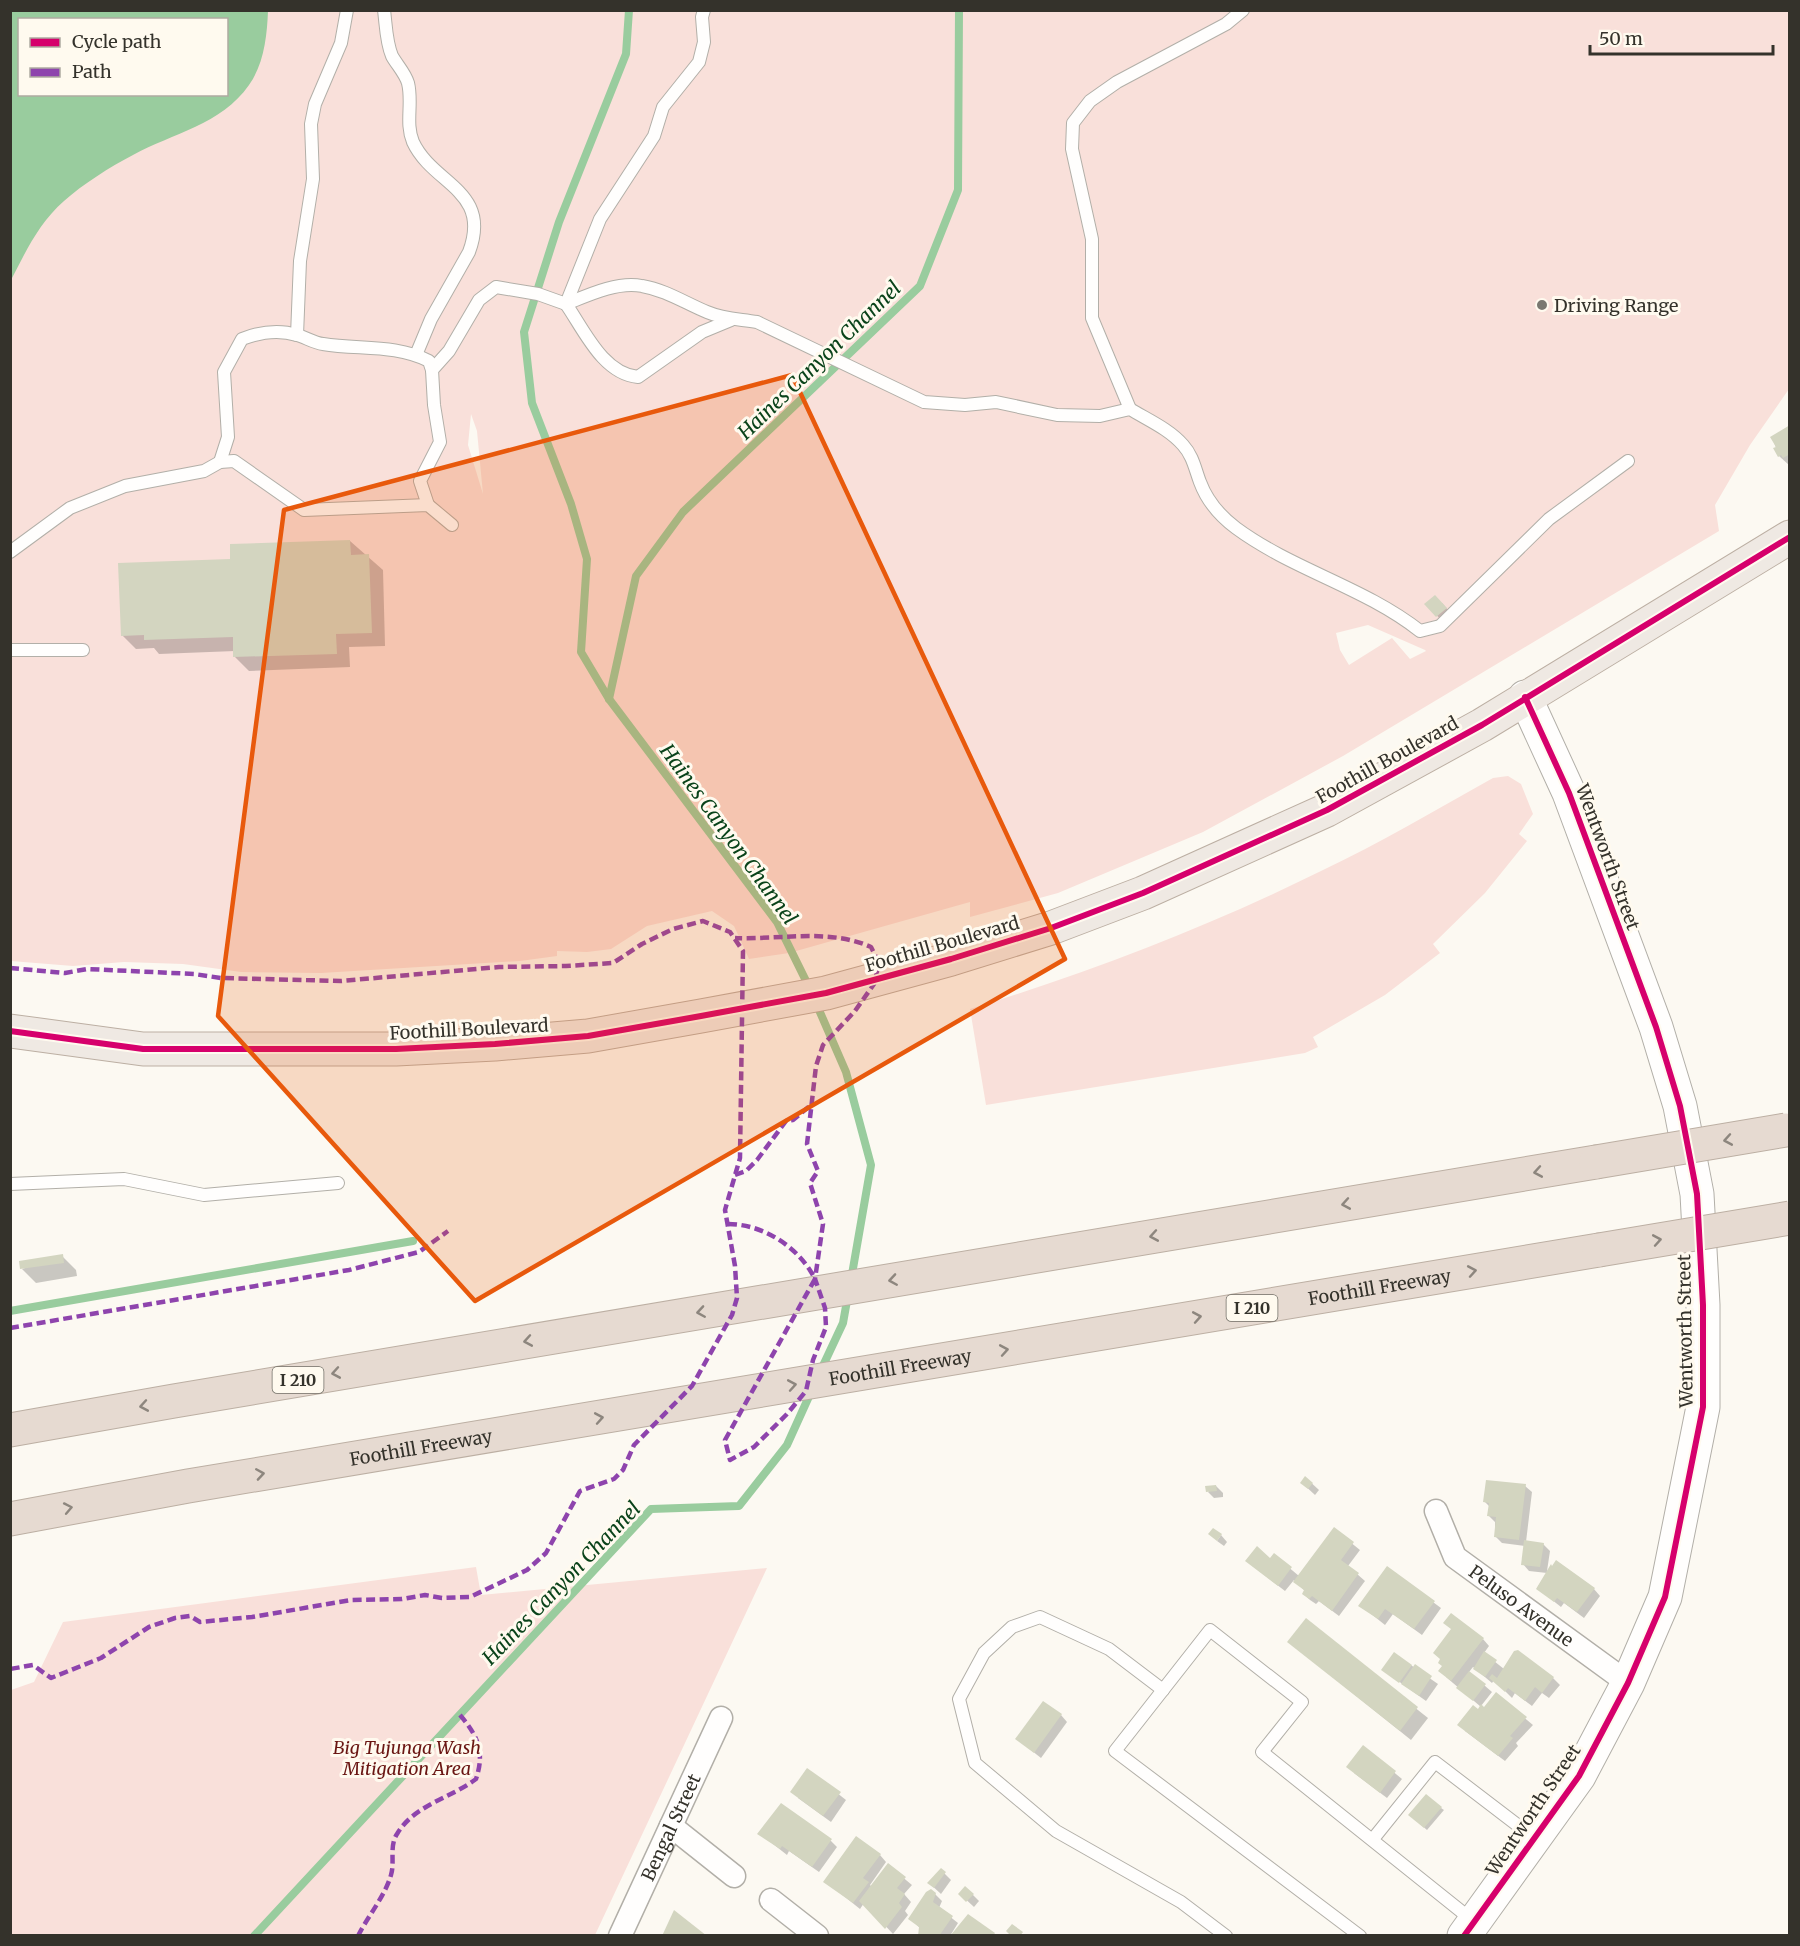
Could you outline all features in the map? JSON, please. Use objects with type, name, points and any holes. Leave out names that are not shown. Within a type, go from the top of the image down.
[{"type":"highway","name":"I 210","points":[[10,1430],[1788,1130]]},
{"type":"highway","name":"Foothill Freeway","points":[[10,1519],[177,1488],[1790,1218]]},
{"type":"main road","name":"Foothill Boulevard","points":[[10,1031],[143,1049],[396,1049],[588,1036],[826,993],[951,959],[1051,928],[1234,854],[1327,810],[1482,725],[1790,537]]},
{"type":"main road","name":"Wentworth Street","points":[[1469,1928],[1579,1776],[1628,1683],[1665,1597],[1703,1407],[1703,1305],[1696,1194],[1680,1107],[1656,1027],[1569,793],[1525,697]]},
{"type":"street","name":"Peluso Avenue","points":[[1436,1511],[1455,1557],[1628,1683]]},
{"type":"street","name":"Bengal Street","points":[[620,1935],[721,1718]]},
{"type":"street","points":[[671,1826],[734,1876]]},
{"type":"street","points":[[771,1900],[817,1935]]},
{"type":"lane","points":[[297,335],[300,261],[313,179],[311,124],[315,104],[341,43],[347,10]]},
{"type":"lane","points":[[384,10],[392,55],[407,81],[410,96],[409,130],[414,143],[424,158],[464,195],[472,211],[473,232],[469,252],[431,319],[416,355]]},
{"type":"lane","points":[[566,304],[600,219],[654,136],[663,106],[699,62],[704,42],[702,17],[704,10]]},
{"type":"lane","points":[[1243,10],[1226,24],[1117,82],[1090,101],[1073,123],[1072,149],[1092,239],[1092,318],[1130,409],[1167,430],[1184,445],[1193,459],[1200,483],[1212,507],[1236,528],[1310,572],[1369,597],[1398,614],[1420,631],[1440,627],[1549,519],[1628,461]]},
{"type":"lane","points":[[566,304],[595,292],[640,285],[672,294],[707,313],[731,320],[757,322],[907,396],[924,402],[946,404],[996,402],[1057,415],[1100,416],[1130,409]]},
{"type":"lane","points":[[432,370],[449,351],[486,293],[496,287],[538,294],[566,304],[599,353],[616,370],[628,376],[638,377],[702,332],[731,320]]},
{"type":"lane","points":[[220,462],[228,437],[224,372],[233,351],[242,339],[259,333],[285,331],[322,344],[383,347],[416,355],[429,361],[432,370],[434,405],[440,442],[420,481],[428,505],[452,525]]},
{"type":"lane","points":[[10,552],[70,508],[125,486],[204,471],[220,462],[234,461],[304,510],[428,505]]},
{"type":"lane","points":[[10,650],[83,650]]},
{"type":"lane","points":[[10,1184],[124,1179],[204,1195],[338,1183]]},
{"type":"lane","points":[[1163,1690],[1109,1649],[1040,1617],[1012,1626],[984,1653],[959,1700],[975,1763],[1056,1831],[1180,1902],[1226,1935]]},
{"type":"lane","points":[[1360,1935],[1115,1751],[1210,1630],[1302,1702],[1262,1752],[1373,1839],[1469,1928]]},
{"type":"lane","points":[[1373,1839],[1435,1762],[1534,1838]]},
{"type":"highlighted area","points":[[792,375],[1065,959],[475,1301],[218,1016],[284,510]]},
{"type":"green space","points":[[11,11],[1789,11],[1789,389],[1750,445],[1715,505],[1719,531],[1343,756],[1203,832],[1058,893],[970,917],[970,902],[789,953],[749,959],[734,926],[712,911],[647,926],[611,949],[587,952],[557,951],[557,956],[520,961],[321,973],[241,972],[183,964],[124,962],[73,966],[11,961]],"holes":[[[471,414],[477,431],[483,494],[468,445]],[[1368,625],[1425,650],[1426,651],[1410,659],[1392,638],[1349,665],[1340,650],[1336,633]]]},
{"type":"green space","points":[[1508,776],[1521,784],[1533,814],[1519,834],[1527,841],[1485,893],[1433,944],[1440,953],[1385,995],[1313,1037],[1318,1047],[1305,1053],[986,1105],[970,1009],[1060,980],[1192,930],[1365,849],[1493,778]]},
{"type":"green space","name":"Big Tujunga Wash Mitigation Area","points":[[476,1567],[481,1595],[767,1568],[595,1935],[11,1935],[11,1690],[34,1682],[63,1622]]},
{"type":"shaded area","points":[[11,10],[268,11],[266,40],[258,68],[238,99],[211,119],[148,147],[97,176],[55,210],[40,228],[11,280]]},
{"type":"building","points":[[1790,425],[1790,454],[1783,458],[1781,455],[1778,457],[1773,448],[1776,447],[1770,437]]},
{"type":"building","points":[[350,540],[351,555],[369,554],[372,633],[336,634],[337,654],[233,657],[233,637],[144,640],[144,635],[121,636],[118,563],[230,559],[230,544]]},
{"type":"building","points":[[1435,595],[1447,608],[1436,617],[1424,604]]},
{"type":"building","points":[[63,1254],[64,1263],[20,1269],[19,1261]]},
{"type":"building","points":[[1305,1476],[1313,1483],[1308,1489],[1300,1483]]},
{"type":"building","points":[[1486,1480],[1526,1484],[1519,1540],[1494,1537],[1496,1517],[1487,1516],[1489,1503],[1483,1502]]},
{"type":"building","points":[[1216,1485],[1217,1491],[1206,1492],[1205,1486]]},
{"type":"building","points":[[1334,1527],[1354,1542],[1341,1560],[1359,1573],[1332,1611],[1312,1596],[1309,1599],[1302,1594],[1304,1590],[1293,1582]]},
{"type":"building","points":[[1213,1528],[1222,1534],[1217,1541],[1208,1534]]},
{"type":"building","points":[[1524,1540],[1544,1543],[1540,1567],[1521,1565]]},
{"type":"building","points":[[1257,1546],[1270,1558],[1274,1553],[1292,1567],[1278,1586],[1245,1561]]},
{"type":"building","points":[[1556,1560],[1595,1588],[1577,1612],[1557,1598],[1554,1602],[1536,1589],[1551,1564],[1552,1566]]},
{"type":"building","points":[[1387,1566],[1435,1601],[1414,1629],[1385,1609],[1378,1619],[1358,1606]]},
{"type":"building","points":[[1451,1613],[1484,1638],[1451,1681],[1438,1671],[1442,1666],[1438,1663],[1440,1659],[1433,1653],[1451,1629],[1443,1623]]},
{"type":"building","points":[[1306,1618],[1418,1707],[1400,1731],[1287,1642]]},
{"type":"building","points":[[1518,1650],[1554,1677],[1542,1693],[1535,1687],[1525,1701],[1508,1688],[1505,1692],[1489,1678],[1492,1674],[1497,1678],[1514,1651]]},
{"type":"building","points":[[1484,1651],[1497,1660],[1485,1677],[1473,1669]]},
{"type":"building","points":[[1394,1652],[1412,1665],[1399,1683],[1381,1670]]},
{"type":"building","points":[[1415,1664],[1432,1676],[1419,1696],[1401,1684]]},
{"type":"building","points":[[1469,1671],[1486,1684],[1473,1701],[1456,1688]]},
{"type":"building","points":[[1496,1692],[1527,1717],[1510,1736],[1513,1738],[1498,1756],[1457,1725],[1473,1705],[1478,1709],[1481,1704],[1484,1707]]},
{"type":"building","points":[[1043,1701],[1062,1714],[1034,1753],[1015,1739]]},
{"type":"building","points":[[1363,1745],[1396,1771],[1380,1793],[1346,1767]]},
{"type":"building","points":[[807,1768],[841,1792],[823,1816],[790,1792]]},
{"type":"building","points":[[1426,1794],[1442,1807],[1424,1828],[1408,1815]]},
{"type":"building","points":[[781,1803],[832,1839],[812,1867],[782,1846],[780,1849],[757,1834]]},
{"type":"building","points":[[856,1836],[881,1854],[863,1878],[869,1882],[853,1903],[823,1882]]},
{"type":"building","points":[[888,1863],[906,1877],[897,1888],[905,1894],[899,1903],[902,1907],[885,1929],[859,1901]]},
{"type":"building","points":[[941,1868],[946,1872],[934,1888],[927,1883]]},
{"type":"building","points":[[965,1886],[974,1894],[966,1902],[958,1894]]},
{"type":"building","points":[[931,1889],[936,1893],[933,1902],[953,1916],[939,1936],[918,1936],[919,1927],[908,1919],[926,1892]]},
{"type":"building","points":[[674,1910],[707,1936],[662,1936]]},
{"type":"building","points":[[968,1914],[995,1933],[993,1936],[950,1936]]},
{"type":"building","points":[[1012,1924],[1023,1932],[1020,1936],[1011,1936],[1006,1931]]},
{"type":"waterway","name":"Haines Canyon Channel","points":[[629,10],[626,54],[559,222],[524,332],[532,403],[571,504],[587,559],[581,652],[609,699],[777,922],[810,989]]},
{"type":"waterway","name":"Haines Canyon Channel","points":[[609,699],[636,576],[683,512],[920,286],[958,190],[959,10]]},
{"type":"waterway","name":"Haines Canyon Channel","points":[[816,1003],[846,1072],[871,1165],[851,1280]]},
{"type":"waterway","points":[[10,1311],[413,1241]]},
{"type":"waterway","name":"Haines Canyon Channel","points":[[821,1370],[843,1323],[848,1295]]},
{"type":"waterway","name":"Haines Canyon Channel","points":[[254,1936],[651,1509],[739,1506],[787,1445],[811,1392]]},
{"type":"marked path","points":[[10,968],[65,973],[87,969],[194,974],[221,978],[341,981],[499,967],[613,963],[642,944],[673,929],[703,921],[730,932],[743,951],[740,1158],[725,1210],[735,1266],[737,1298],[732,1315],[692,1386],[634,1445],[623,1470],[614,1479],[580,1491],[546,1553],[527,1570],[470,1597],[442,1598],[425,1595],[402,1599],[351,1600],[252,1617],[200,1622],[190,1616],[175,1618],[149,1627],[101,1658],[51,1678],[33,1665],[10,1669]]},
{"type":"marked path","points":[[728,1224],[754,1228],[779,1240],[800,1257],[815,1279],[725,1440],[730,1460],[754,1447],[806,1391],[813,1360],[826,1327],[825,1308],[815,1279],[823,1224],[810,1183],[818,1171],[807,1144],[816,1066],[823,1045],[855,1011],[874,984],[879,963],[871,947],[838,938],[821,936],[735,938]]},
{"type":"marked path","points":[[735,1175],[746,1171],[757,1160],[786,1121],[793,1120],[811,1105]]},
{"type":"marked path","points":[[10,1328],[349,1270],[419,1252],[448,1231]]},
{"type":"marked path","points":[[358,1936],[388,1883],[392,1870],[393,1844],[404,1824],[423,1809],[476,1779],[480,1752],[475,1737],[460,1715]]},
{"type":"cycle path","points":[[10,1031],[143,1049],[396,1049],[495,1044],[588,1036],[826,993],[951,959],[1051,928],[1143,893],[1327,810],[1482,725],[1790,537]]},
{"type":"cycle path","points":[[1464,1936],[1579,1776],[1628,1683],[1665,1597],[1703,1407],[1703,1305],[1697,1194],[1680,1106],[1656,1027],[1569,793],[1525,697]]},
{"type":"place","name":"Driving Range","points":[[1542,305]]}]
